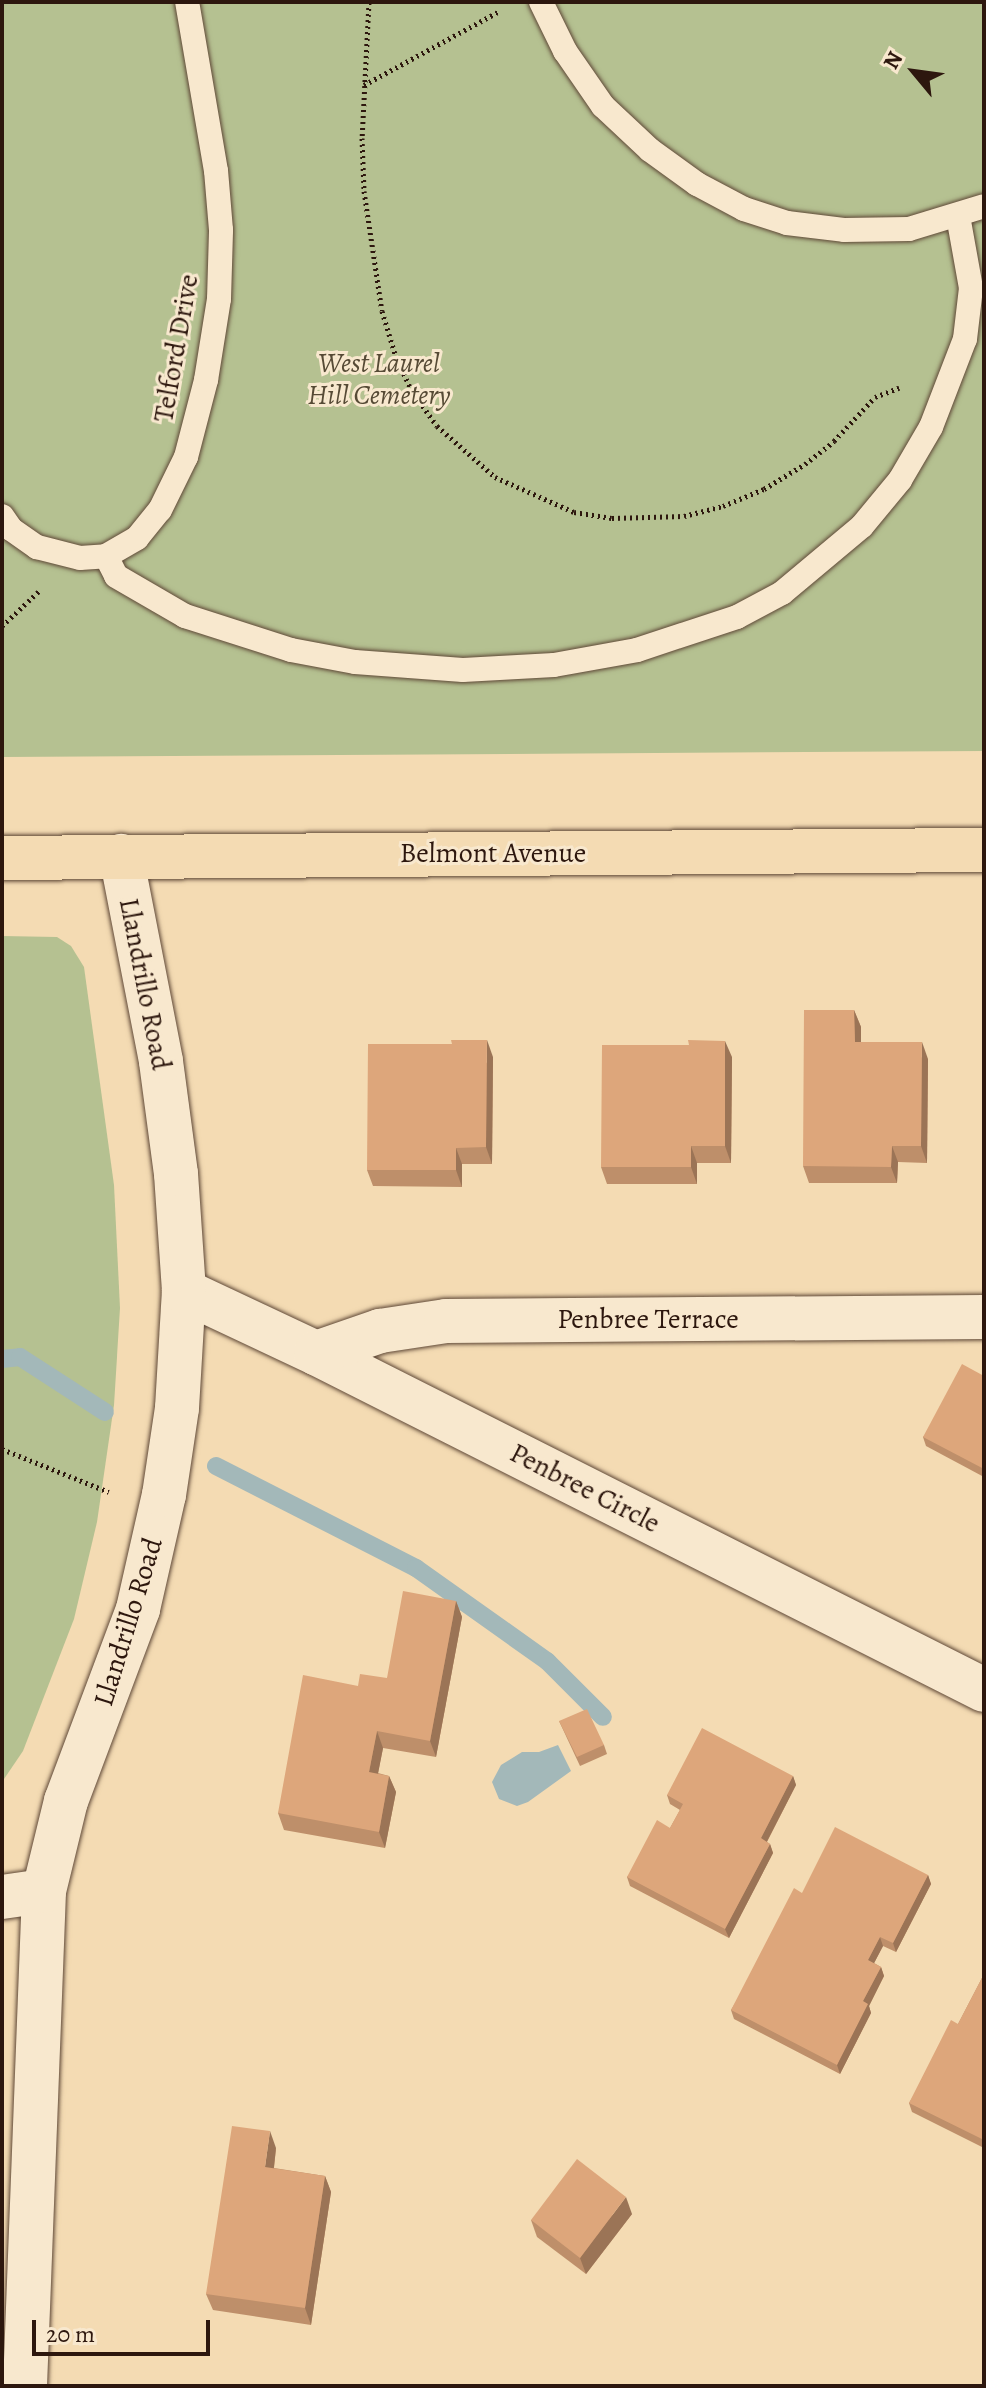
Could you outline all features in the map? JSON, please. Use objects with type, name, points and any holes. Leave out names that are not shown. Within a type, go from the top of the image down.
[{"type":"main road","name":"Belmont Avenue","points":[[2,858],[984,850]]},
{"type":"street","name":"Llandrillo Road","points":[[25,2386],[23,1894],[94,1733],[141,1594],[164,1495],[177,1408],[184,1291],[176,1174],[161,1061],[121,856]]},
{"type":"street","name":"Penbree Circle","points":[[184,1291],[316,1353],[984,1690]]},
{"type":"street","name":"Penbree Terrace","points":[[316,1353],[380,1331],[446,1321],[984,1317]]},
{"type":"lane","name":"Telford Drive","points":[[106,556],[137,538],[160,510],[186,457],[206,380],[219,299],[221,230],[216,171],[187,2]]},
{"type":"lane","points":[[541,2],[565,51],[603,106],[650,150],[697,184],[744,209],[787,223],[844,230],[909,229],[984,206]]},
{"type":"lane","points":[[2,516],[11,529],[37,547],[80,558],[106,556],[116,576],[185,616],[291,650],[355,662],[479,669],[554,665],[637,650],[737,617],[782,593],[862,526],[900,480],[931,427],[951,383],[965,339],[971,288],[958,216]]},
{"type":"path","points":[[369,2],[363,85],[364,191],[370,246],[396,357],[412,391],[437,426],[466,455],[509,485],[574,512],[612,518],[684,516],[723,506],[764,489],[805,464],[834,441],[875,397],[916,383],[951,383]]},
{"type":"path","points":[[363,85],[503,10]]},
{"type":"path","points":[[2,1449],[117,1496]]},
{"type":"green space","name":"West Laurel Hill Cemetery","points":[[2,2],[984,2],[984,751],[2,757]]},
{"type":"green space","points":[[2,936],[57,937],[71,946],[84,967],[114,1185],[120,1308],[114,1405],[97,1522],[74,1619],[23,1751],[2,1782]]},
{"type":"shaded area","points":[[558,1745],[571,1771],[528,1802],[517,1806],[499,1799],[492,1782],[501,1765],[522,1752],[539,1752]]},
{"type":"building","points":[[804,1010],[854,1010],[855,1042],[922,1042],[921,1146],[892,1146],[891,1167],[803,1166]]},
{"type":"building","points":[[451,1040],[487,1040],[486,1147],[456,1148],[456,1170],[367,1170],[368,1044],[452,1044]]},
{"type":"building","points":[[688,1040],[725,1041],[725,1146],[691,1146],[691,1167],[601,1167],[602,1045],[689,1045]]},
{"type":"building","points":[[962,1364],[984,1376],[984,1469],[923,1437]]},
{"type":"building","points":[[403,1591],[456,1601],[430,1741],[377,1731],[369,1772],[389,1776],[379,1832],[278,1813],[303,1675],[358,1686],[360,1674],[387,1678]]},
{"type":"building","points":[[587,1709],[604,1745],[577,1757],[559,1721]]},
{"type":"building","points":[[702,1728],[793,1776],[761,1838],[770,1844],[725,1929],[627,1877],[657,1820],[670,1828],[683,1804],[667,1795]]},
{"type":"building","points":[[835,1827],[928,1875],[893,1943],[880,1937],[868,1960],[881,1967],[863,2001],[868,2004],[837,2065],[731,2010],[794,1888],[802,1893]]},
{"type":"building","points":[[984,1974],[984,2140],[909,2103],[951,2020],[958,2024]]},
{"type":"building","points":[[232,2126],[270,2131],[265,2167],[325,2176],[305,2308],[206,2294]]},
{"type":"building","points":[[577,2159],[626,2197],[580,2258],[531,2220]]},
{"type":"waterway","points":[[2,1359],[20,1357],[105,1412]]},
{"type":"waterway","points":[[216,1466],[416,1568],[547,1661],[603,1717]]}]
